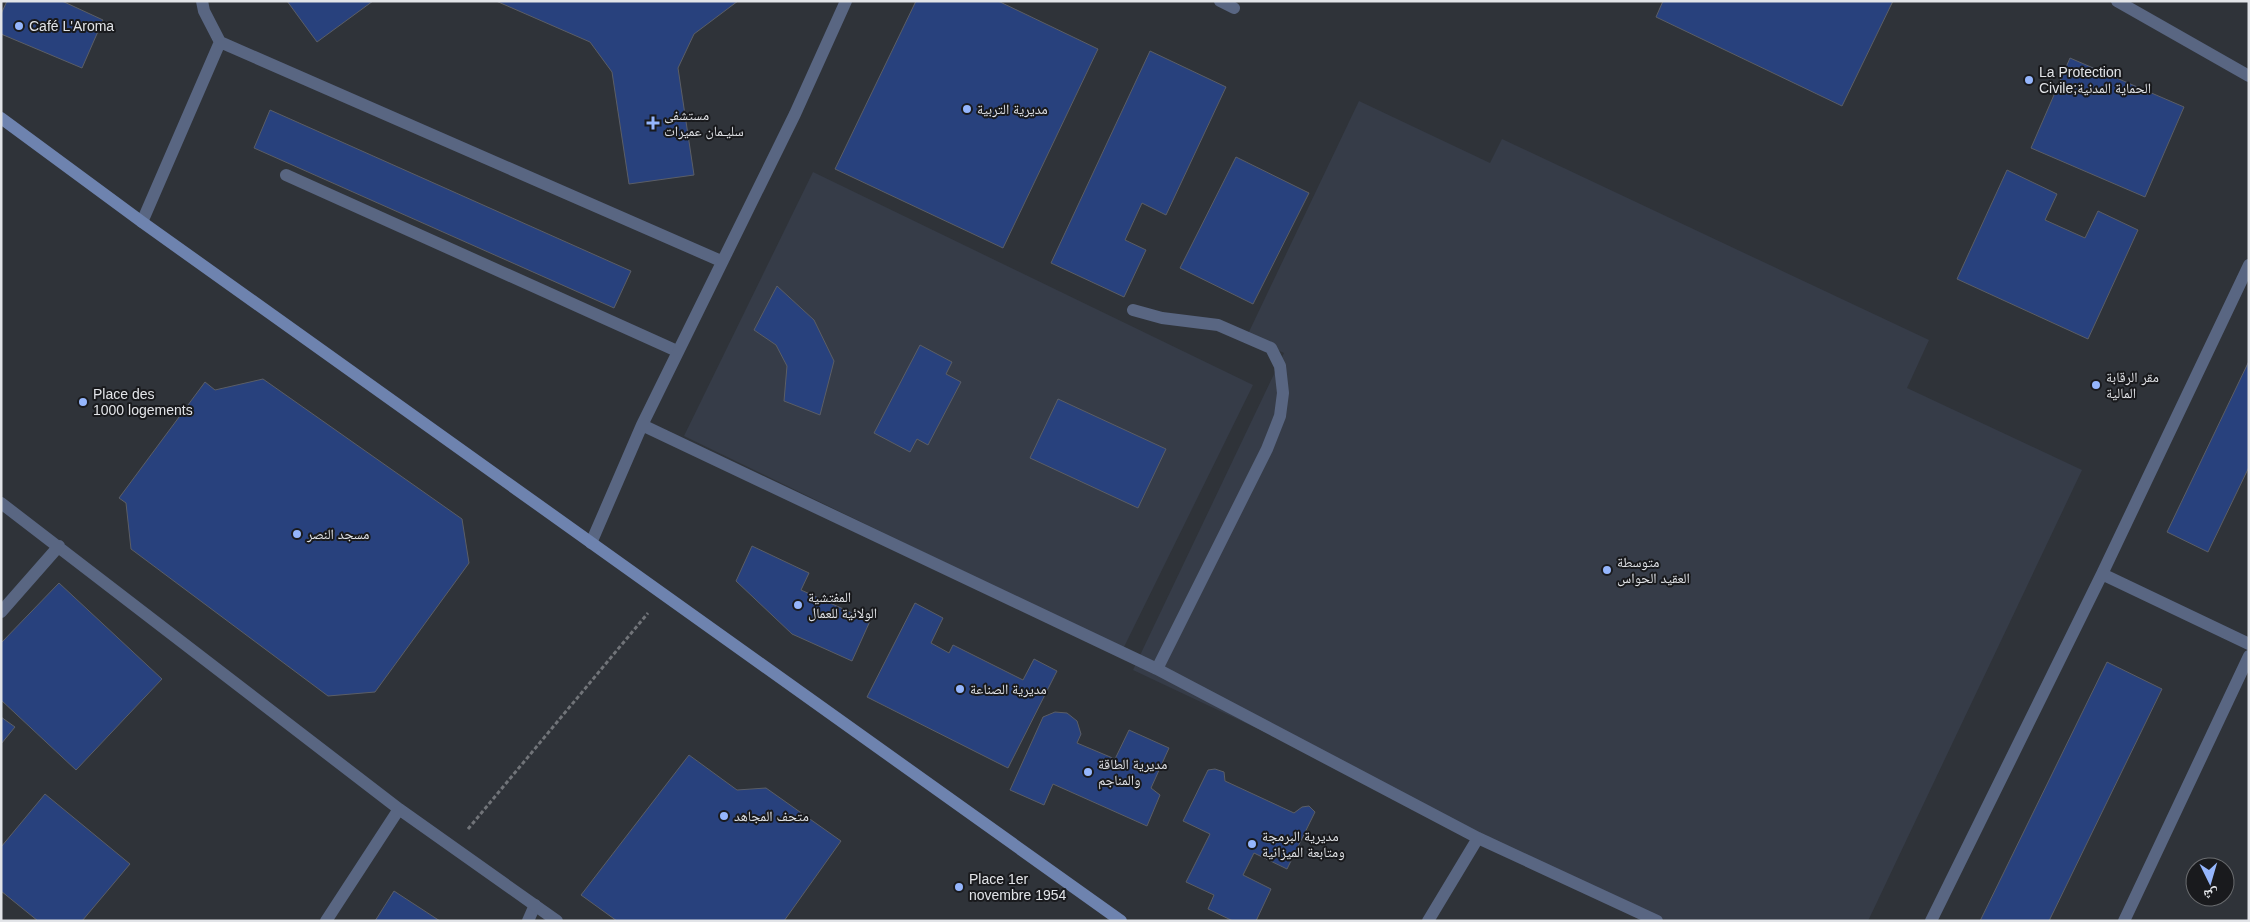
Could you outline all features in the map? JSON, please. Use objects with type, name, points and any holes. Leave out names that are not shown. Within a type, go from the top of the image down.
[{"type":"street","points":[[202,1],[204,11],[220,42],[721,261]]},
{"type":"street","points":[[591,543],[642,425],[721,261],[795,114],[846,1]]},
{"type":"street","points":[[1220,1],[1234,8]]},
{"type":"street","points":[[2120,2],[2249,76]]},
{"type":"street","points":[[142,222],[220,42]]},
{"type":"street","points":[[1,118],[142,222],[1121,921]]},
{"type":"street","points":[[286,174],[677,351]]},
{"type":"street","points":[[1931,921],[2102,574],[2249,266]]},
{"type":"street","points":[[1133,310],[1162,318],[1218,325],[1263,344],[1270,348],[1280,366],[1283,393],[1280,416],[1267,449],[1157,669]]},
{"type":"street","points":[[642,425],[1157,669],[1478,838],[1657,921]]},
{"type":"street","points":[[1,504],[59,546],[399,808],[557,921]]},
{"type":"street","points":[[1,612],[59,546]]},
{"type":"street","points":[[2102,574],[2249,644]]},
{"type":"street","points":[[2124,921],[2249,656]]},
{"type":"street","points":[[326,921],[399,808]]},
{"type":"street","points":[[1428,921],[1478,838]]},
{"type":"street","points":[[528,921],[535,905]]},
{"type":"path","points":[[453,846],[663,595]]},
{"type":"shaded area","name":"متوسطة العقيد الحواس","points":[[1359,101],[1490,163],[1502,139],[1929,340],[1907,388],[2082,470],[1868,921],[1666,921],[1133,670],[1284,353],[1247,336]]},
{"type":"shaded area","points":[[813,172],[1253,385],[1123,649],[684,436]]},
{"type":"building","points":[[7,1],[62,1],[103,20],[82,68],[1,34],[1,14]]},
{"type":"building","points":[[287,1],[373,1],[317,42]]},
{"type":"building","name":"مستشفى سليـمان عميرات","points":[[496,1],[738,1],[694,34],[678,68],[694,175],[629,184],[612,72],[590,42]]},
{"type":"building","name":"مديرية التربية","points":[[916,1],[998,1],[1098,49],[1003,248],[835,169]]},
{"type":"building","points":[[1663,1],[1893,1],[1842,106],[1656,17]]},
{"type":"building","points":[[1150,51],[1226,87],[1166,215],[1142,203],[1125,240],[1146,250],[1124,297],[1051,263]]},
{"type":"building","points":[[2070,58],[2184,107],[2145,197],[2031,148]]},
{"type":"building","points":[[270,110],[631,271],[614,308],[254,148]]},
{"type":"building","points":[[1236,157],[1309,193],[1253,304],[1180,268]]},
{"type":"building","points":[[2007,170],[2057,194],[2045,220],[2085,238],[2098,211],[2138,230],[2088,339],[1957,279]]},
{"type":"building","points":[[777,286],[814,320],[834,361],[820,415],[784,401],[787,366],[776,345],[754,330]]},
{"type":"building","points":[[920,345],[952,362],[946,374],[961,382],[928,445],[917,439],[910,452],[874,433]]},
{"type":"building","points":[[2249,361],[2249,467],[2208,552],[2167,532]]},
{"type":"building","name":"مسجد النصر","points":[[263,379],[462,519],[469,563],[375,692],[328,696],[131,549],[126,503],[119,498],[205,382],[215,390]]},
{"type":"building","points":[[1058,399],[1166,449],[1138,508],[1030,458]]},
{"type":"building","name":"المفتشية الولائية للعمال","points":[[752,546],[809,573],[801,590],[870,621],[852,661],[792,634],[736,581]]},
{"type":"building","points":[[59,583],[162,679],[76,770],[1,700],[1,643]]},
{"type":"building","name":"مديرية الصناعة","points":[[915,603],[943,618],[931,643],[949,653],[953,645],[1023,680],[1034,659],[1057,671],[1008,768],[867,697]]},
{"type":"building","points":[[2107,662],[2162,689],[2049,921],[1980,921]]},
{"type":"building","name":"مديرية الطاقة والمناجم","points":[[1055,712],[1067,713],[1077,721],[1081,734],[1077,743],[1115,759],[1129,730],[1169,748],[1151,788],[1160,795],[1147,826],[1053,784],[1044,805],[1010,790],[1043,717]]},
{"type":"building","points":[[1,717],[15,727],[1,744]]},
{"type":"building","name":"متحف المجاهد","points":[[689,755],[737,790],[766,788],[841,841],[784,921],[617,921],[581,895]]},
{"type":"building","name":"مديرية البرمجة ومتابعة الميزانية","points":[[1215,769],[1224,772],[1225,781],[1294,813],[1302,807],[1309,806],[1315,812],[1287,869],[1254,853],[1243,875],[1271,889],[1256,921],[1233,921],[1208,909],[1214,895],[1186,882],[1210,834],[1183,821],[1208,770]]},
{"type":"building","points":[[45,794],[130,864],[82,921],[38,921],[1,891],[1,847]]},
{"type":"building","points":[[394,891],[440,921],[375,921]]},
{"type":"place","name":"Café L'Aroma","points":[[19,26]]},
{"type":"place","name":"La Protection Civile;الحماية المدنية","points":[[2029,80]]},
{"type":"place","name":"مديرية التربية","points":[[967,109]]},
{"type":"place","name":"مستشفى سليـمان عميرات","points":[[653,123]]},
{"type":"place","name":"مقر الرقابة المالية","points":[[2096,385]]},
{"type":"place","name":"Place des 1000 logements","points":[[83,402]]},
{"type":"place","name":"مسجد النصر","points":[[297,534]]},
{"type":"place","name":"متوسطة العقيد الحواس","points":[[1607,570]]},
{"type":"place","name":"المفتشية الولائية للعمال","points":[[798,605]]},
{"type":"place","name":"مديرية الصناعة","points":[[960,689]]},
{"type":"place","name":"مديرية الطاقة والمناجم","points":[[1088,772]]},
{"type":"place","name":"متحف المجاهد","points":[[724,816]]},
{"type":"place","name":"مديرية البرمجة ومتابعة الميزانية","points":[[1252,844]]},
{"type":"place","name":"Place 1er novembre 1954","points":[[959,887]]}]
